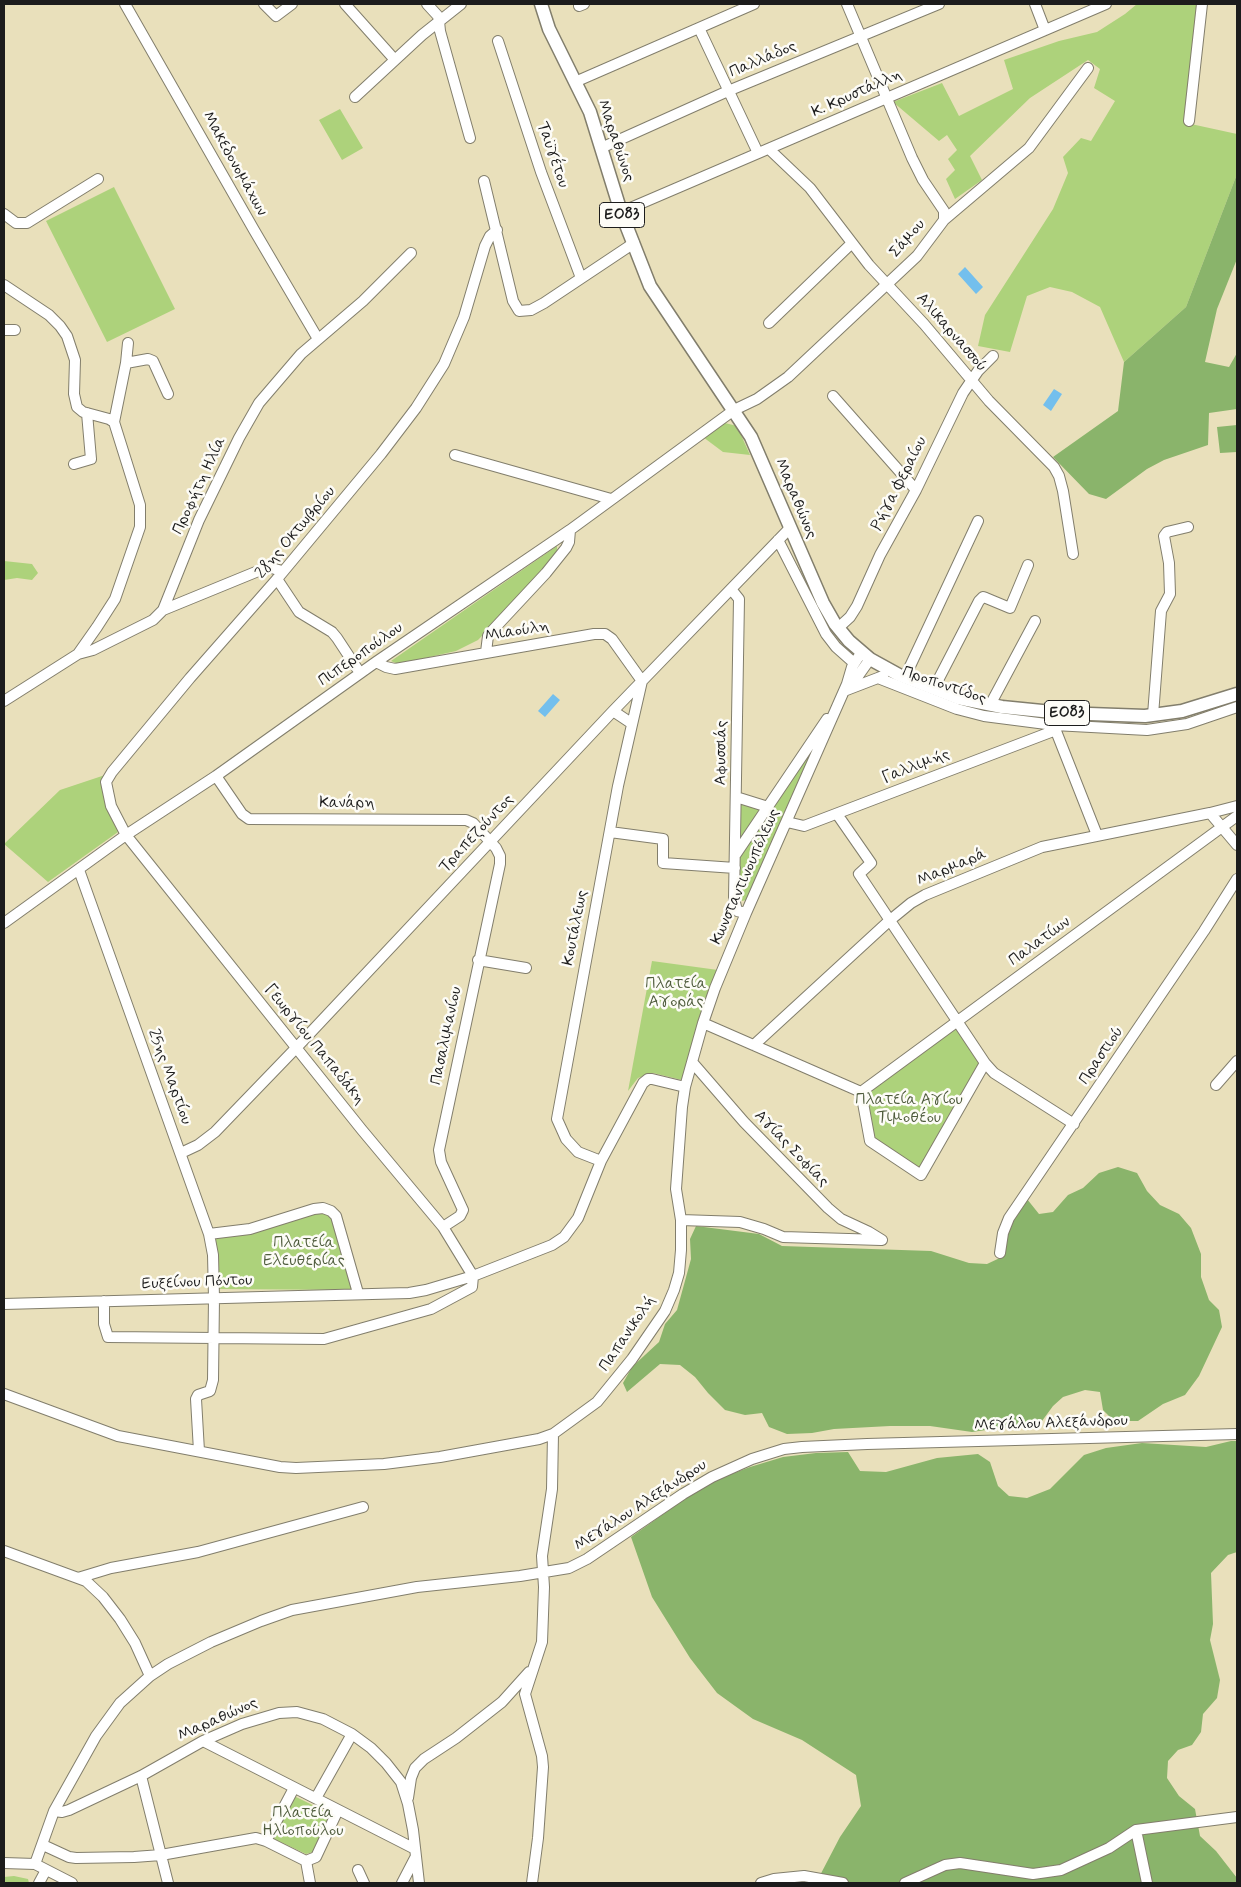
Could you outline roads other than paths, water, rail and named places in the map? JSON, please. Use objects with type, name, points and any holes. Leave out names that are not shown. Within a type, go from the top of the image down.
[{"type":"main road","name":"Μαραθώνος","points":[[541,4],[549,29],[590,112],[621,212],[650,286],[751,437],[818,592],[838,628],[862,658],[958,698],[990,705],[1062,713],[1153,715],[1190,709],[1237,694]]},
{"type":"street","name":"Μακεδονομάχων","points":[[126,4],[318,339]]},
{"type":"street","points":[[264,4],[276,16],[292,4]]},
{"type":"street","points":[[345,4],[395,60]]},
{"type":"street","points":[[427,4],[439,21],[440,31],[470,138]]},
{"type":"street","points":[[355,97],[439,21],[462,4]]},
{"type":"street","points":[[575,82],[754,4]]},
{"type":"street","points":[[847,4],[906,145],[923,180],[943,209],[945,214],[944,220]]},
{"type":"street","name":"Παλλάδος","points":[[601,148],[728,91],[939,4]]},
{"type":"street","points":[[1035,4],[1045,30]]},
{"type":"street","name":"Κ. Κρυστάλλη","points":[[621,212],[1106,4]]},
{"type":"street","points":[[1189,121],[1202,4]]},
{"type":"street","points":[[700,28],[758,153]]},
{"type":"street","name":"Ταϋγέτου","points":[[498,41],[541,172],[581,278]]},
{"type":"street","name":"Σάμου","points":[[734,410],[757,399],[788,377],[917,256],[944,220],[1029,148],[1088,68]]},
{"type":"street","name":"Αλικαρνασσού","points":[[769,149],[810,188],[852,244],[972,379],[989,401],[1035,445],[1057,470],[1064,491],[1073,554]]},
{"type":"street","points":[[4,214],[16,223],[27,223],[98,178]]},
{"type":"street","points":[[484,181],[514,301],[519,311],[531,310],[544,303],[634,243]]},
{"type":"street","name":"28ης Οκτωβρίου","points":[[126,835],[111,806],[106,782],[112,772],[280,575],[381,454],[416,408],[444,364],[464,317],[485,246],[490,236],[497,230]]},
{"type":"street","points":[[769,323],[852,244]]},
{"type":"street","name":"Προφήτη Ηλία","points":[[163,610],[199,520],[247,423],[269,390],[292,364],[363,301],[411,253]]},
{"type":"street","points":[[4,284],[43,311],[64,331],[72,345],[75,360],[74,394],[77,407],[87,414],[114,422]]},
{"type":"street","points":[[4,330],[15,330]]},
{"type":"street","points":[[78,654],[115,599],[140,527],[140,505],[114,422],[126,364],[128,342]]},
{"type":"street","name":"Ρήγα Φεραίου","points":[[838,628],[850,617],[857,606],[880,555],[916,490],[957,404],[984,363],[993,356]]},
{"type":"street","points":[[126,364],[148,358],[153,361],[168,394]]},
{"type":"street","points":[[833,396],[916,490]]},
{"type":"street","name":"Πιπεροπούλου","points":[[4,923],[126,835],[216,776],[360,673],[570,530],[734,410]]},
{"type":"street","points":[[74,464],[91,459],[87,414]]},
{"type":"street","points":[[455,455],[611,499]]},
{"type":"street","points":[[735,855],[844,691],[878,678],[902,676],[978,521]]},
{"type":"street","points":[[1153,715],[1161,612],[1170,594],[1170,563],[1164,536],[1167,532],[1188,527]]},
{"type":"street","name":"Τραπεζούντος","points":[[180,1153],[198,1145],[215,1132],[614,710],[790,528]]},
{"type":"street","points":[[486,652],[488,636],[546,573],[566,548],[569,542],[570,530]]},
{"type":"street","points":[[778,540],[826,634],[836,647],[862,658]]},
{"type":"street","points":[[934,688],[979,601],[984,597],[1010,608],[1028,565]]},
{"type":"street","points":[[4,701],[78,654],[93,650],[153,620],[163,610],[268,567],[280,575],[299,612],[332,632],[360,673]]},
{"type":"street","name":"Αφυσσιάς","points":[[731,589],[739,599],[734,898],[737,910],[746,913]]},
{"type":"street","points":[[990,705],[1035,621]]},
{"type":"street","name":"Μιαούλη","points":[[376,662],[386,668],[395,669],[594,634],[606,634],[612,639],[642,681]]},
{"type":"street","name":"Κωνσταντινουπόλεως","points":[[844,691],[858,676],[862,658]]},
{"type":"street","name":"Κωνσταντινουπόλεως","points":[[685,1087],[715,988],[844,691],[862,658]]},
{"type":"street","name":"Προποντίδος","points":[[878,678],[957,708],[984,716],[1055,727],[1147,730],[1186,724],[1237,707]]},
{"type":"street","name":"Κουτάλεως","points":[[601,1161],[578,1152],[566,1139],[557,1119],[631,723],[642,681]]},
{"type":"street","points":[[614,710],[631,723]]},
{"type":"street","points":[[1055,727],[1097,835]]},
{"type":"street","name":"Γαλλιμής","points":[[787,822],[804,826],[1055,727]]},
{"type":"street","name":"Κανάρη","points":[[216,776],[242,814],[249,819],[466,820],[473,822],[491,840]]},
{"type":"street","points":[[736,797],[768,807]]},
{"type":"street","name":"Μαρμαρά","points":[[754,1045],[889,921],[911,903],[925,895],[1042,847],[1237,806]]},
{"type":"street","points":[[1210,813],[1237,845]]},
{"type":"street","points":[[837,814],[871,863],[859,874],[985,1063],[994,1072],[1074,1124]]},
{"type":"street","name":"Παλατίων","points":[[861,1092],[1237,816]]},
{"type":"street","points":[[610,832],[663,840],[663,863],[735,868]]},
{"type":"street","name":"Γεωργίου Παπαδάκη","points":[[126,835],[444,1227],[473,1276]]},
{"type":"street","name":"Πασαλιμανίου","points":[[444,1227],[460,1216],[463,1210],[441,1162],[439,1150],[500,864],[500,856],[491,840]]},
{"type":"street","name":"25ης Μαρτίου","points":[[79,870],[209,1234],[213,1255],[213,1385],[210,1391],[197,1397],[199,1451]]},
{"type":"street","name":"Πραστιού","points":[[1000,1252],[1003,1232],[1007,1222],[1237,879]]},
{"type":"street","points":[[478,960],[526,968]]},
{"type":"street","points":[[703,1023],[861,1092],[870,1141],[921,1175],[985,1063]]},
{"type":"street","points":[[1216,1085],[1237,1061]]},
{"type":"street","name":"Αγίας Σοφίας","points":[[680,1220],[740,1222],[783,1237],[882,1240],[841,1219],[828,1208],[744,1122],[692,1062]]},
{"type":"street","name":"Ευξείνου Πόντου","points":[[4,1304],[409,1293],[473,1276],[552,1245],[564,1237],[578,1218],[601,1161],[643,1083],[648,1079],[685,1087]]},
{"type":"street","name":"Παπανικολή","points":[[553,1434],[597,1402],[632,1359],[665,1311],[674,1290],[679,1273],[681,1250],[676,1189],[680,1124],[685,1087]]},
{"type":"street","points":[[209,1234],[250,1229],[323,1208],[331,1210],[336,1216],[358,1293]]},
{"type":"street","points":[[104,1301],[104,1324],[108,1337],[324,1339],[431,1309],[472,1288],[473,1276]]},
{"type":"street","points":[[4,1394],[118,1436],[288,1468],[353,1466],[440,1457],[539,1439],[553,1434],[552,1489],[542,1556],[544,1587],[542,1642],[525,1694],[535,1727],[543,1767],[538,1838],[532,1883]]},
{"type":"street","name":"Μεγάλου Αλεξάνδρου","points":[[35,1864],[54,1811],[107,1719],[120,1703],[150,1676],[168,1664],[211,1642],[261,1621],[292,1610],[417,1587],[542,1573],[569,1568],[587,1559],[683,1494],[723,1471],[784,1449],[868,1444],[1237,1434]]},
{"type":"street","points":[[78,1578],[111,1568],[198,1552],[362,1507]]},
{"type":"street","points":[[4,1551],[86,1581],[103,1597],[120,1618],[135,1643],[150,1676]]},
{"type":"street","points":[[408,1804],[411,1778],[415,1768],[424,1759],[456,1738],[502,1702],[534,1665]]},
{"type":"street","name":"Μαραθώνος","points":[[54,1811],[62,1812],[69,1810],[141,1776],[203,1742],[242,1724],[279,1713],[297,1712],[323,1719],[352,1734],[386,1762],[401,1782],[408,1804],[419,1883]]},
{"type":"street","points":[[316,1798],[352,1734]]},
{"type":"street","points":[[203,1742],[316,1798],[415,1853],[402,1883]]},
{"type":"street","points":[[141,1776],[168,1883]]},
{"type":"street","points":[[266,1841],[294,1788]]},
{"type":"street","points":[[43,1845],[69,1857],[76,1858],[161,1855],[256,1838],[306,1861],[316,1857],[338,1810]]},
{"type":"street","points":[[905,1883],[945,1865],[960,1863],[1033,1874],[1061,1870],[1109,1848],[1136,1830],[1237,1817]]},
{"type":"street","points":[[1136,1830],[1147,1883]]},
{"type":"street","points":[[306,1861],[310,1883]]},
{"type":"street","points":[[4,1863],[35,1864],[72,1883]]},
{"type":"street","points":[[39,1883],[46,1870]]},
{"type":"street","points":[[358,1870],[364,1883]]},
{"type":"street","points":[[762,1883],[774,1879],[804,1876],[843,1883]]},
{"type":"water","points":[[965,267],[983,287],[976,294],[958,274]]},
{"type":"water","points":[[1054,389],[1062,394],[1051,411],[1043,405]]},
{"type":"water","points":[[553,694],[560,700],[545,717],[538,711]]},
{"type":"park label","name":"Πλατεία Αγοράς","points":[[676,994]]},
{"type":"park label","name":"Πλατεία Αγίου Τιμοθέου","points":[[909,1110]]},
{"type":"park label","name":"Πλατεία Ελευθερίας","points":[[304,1253]]},
{"type":"park label","name":"Πλατεία Ηλιοπούλου","points":[[303,1823]]}]
